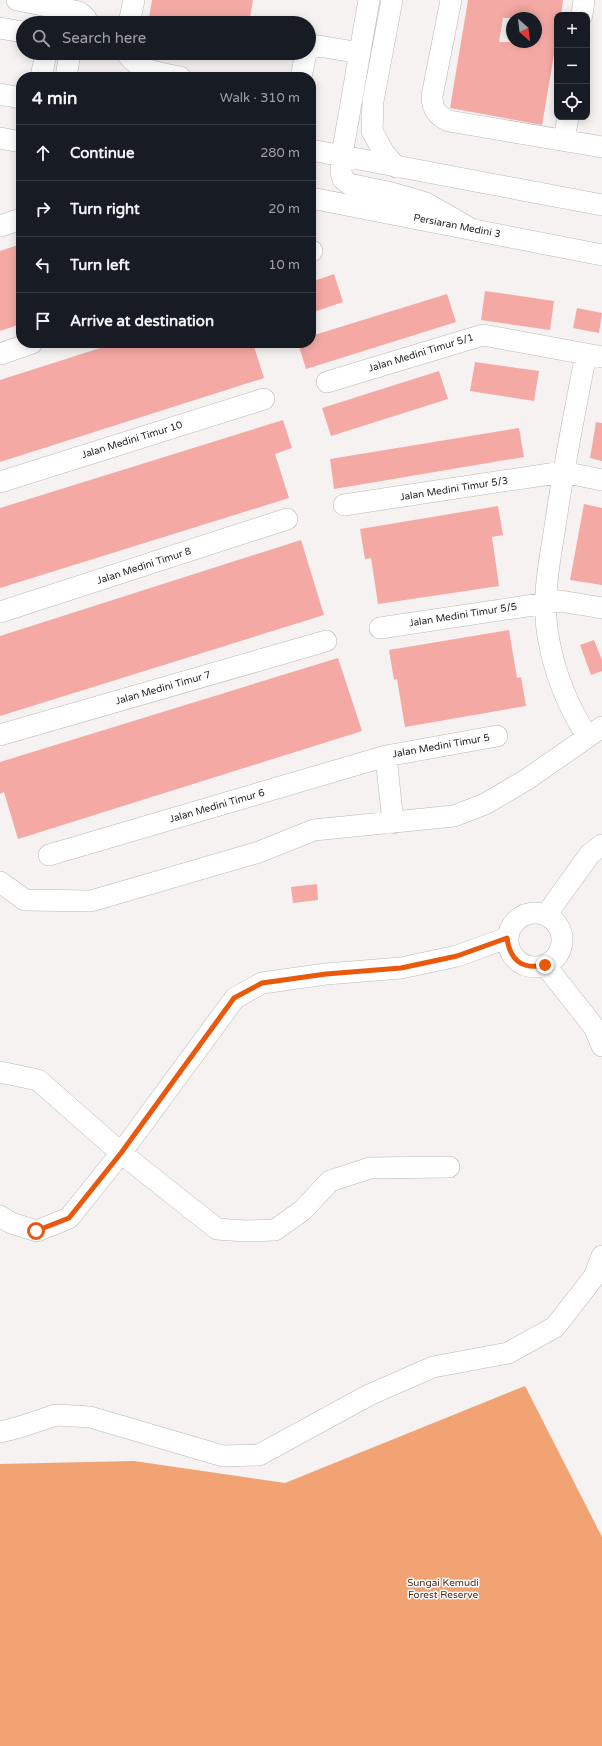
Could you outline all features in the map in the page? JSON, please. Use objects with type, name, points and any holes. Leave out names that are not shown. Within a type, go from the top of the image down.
[{"type":"street","points":[[17,0],[79,12],[84,16]]},
{"type":"street","points":[[131,16],[134,0]]},
{"type":"street","points":[[369,0],[342,155],[341,172],[343,179],[349,184],[392,193],[426,203],[473,230]]},
{"type":"street","points":[[392,0],[372,101],[372,131],[384,153],[396,167]]},
{"type":"street","points":[[451,0],[432,96],[432,104],[436,112],[442,118],[449,121],[564,140],[602,148]]},
{"type":"street","points":[[582,12],[584,0]]},
{"type":"street","points":[[0,28],[16,31]]},
{"type":"street","points":[[316,47],[319,46],[360,53]]},
{"type":"street","points":[[42,72],[45,60]]},
{"type":"street","points":[[67,72],[69,60]]},
{"type":"street","points":[[132,60],[143,68],[159,72]]},
{"type":"street","points":[[302,72],[305,60]]},
{"type":"street","points":[[0,94],[16,97]]},
{"type":"street","points":[[564,140],[567,120]]},
{"type":"street","points":[[0,138],[16,141]]},
{"type":"street","points":[[316,151],[602,205]]},
{"type":"street","name":"Persiaran Medini 3","points":[[316,199],[602,255]]},
{"type":"street","points":[[0,226],[16,221]]},
{"type":"street","name":"Jalan Medini Timur 5/1","points":[[327,382],[484,335],[594,355]]},
{"type":"street","points":[[0,354],[17,348]]},
{"type":"street","points":[[0,882],[25,900],[91,901],[259,852],[314,830],[454,816],[485,804],[526,780],[597,732],[577,720],[559,676],[549,640],[546,602],[546,585],[563,472],[594,355]]},
{"type":"street","name":"Jalan Medini Timur 10","points":[[0,482],[264,399]]},
{"type":"street","points":[[563,472],[602,480]]},
{"type":"street","name":"Jalan Medini Timur 5/3","points":[[344,505],[563,472]]},
{"type":"street","name":"Jalan Medini Timur 8","points":[[0,612],[287,519]]},
{"type":"street","name":"Jalan Medini Timur 5/5","points":[[380,628],[546,602],[560,601],[602,608]]},
{"type":"street","name":"Jalan Medini Timur 7","points":[[0,735],[326,640]]},
{"type":"street","name":"Jalan Medini Timur 5","points":[[386,756],[496,736]]},
{"type":"street","points":[[386,756],[393,823]]},
{"type":"street","name":"Jalan Medini Timur 6","points":[[49,855],[386,756]]},
{"type":"street","points":[[546,915],[590,854],[602,845]]},
{"type":"street","points":[[533,912],[546,915],[555,921],[560,930],[562,940],[560,951],[554,959],[545,965],[534,968],[524,965],[514,959],[509,949],[507,938],[511,926],[520,916],[533,912]]},
{"type":"street","points":[[0,1216],[11,1223],[36,1231],[69,1218],[121,1153],[234,998],[262,983],[326,974],[401,968],[457,956],[507,938]]},
{"type":"street","points":[[545,965],[594,1027],[602,1046]]},
{"type":"street","points":[[0,1072],[38,1080],[121,1153],[217,1229],[245,1231],[275,1230],[303,1210],[330,1180],[370,1168],[450,1167]]},
{"type":"street","points":[[0,1432],[56,1415],[90,1417],[223,1456],[259,1455],[369,1395],[433,1367],[508,1353],[555,1327],[594,1278],[602,1256]]},
{"type":"green space","name":"Sungai Kemudi Forest Reserve","points":[[525,1386],[602,1537],[602,1746],[0,1746],[0,1464],[134,1461],[285,1483]]},
{"type":"building","points":[[152,0],[253,0],[250,16],[149,16]]},
{"type":"building","points":[[468,0],[563,0],[561,12],[554,12],[554,55],[542,125],[450,108]]},
{"type":"building","points":[[16,246],[16,326],[0,331],[0,251]]},
{"type":"building","points":[[334,274],[343,302],[316,311],[316,280]]},
{"type":"building","points":[[485,291],[554,301],[550,330],[481,320]]},
{"type":"building","points":[[447,294],[456,322],[306,369],[300,348],[316,348],[316,334]]},
{"type":"building","points":[[577,308],[602,313],[599,333],[573,328]]},
{"type":"building","points":[[100,348],[255,348],[264,378],[0,462],[0,380]]},
{"type":"building","points":[[475,362],[539,371],[534,401],[470,391]]},
{"type":"building","points":[[439,371],[448,399],[331,436],[322,408]]},
{"type":"building","points":[[283,420],[292,448],[275,454],[289,498],[0,588],[0,508]]},
{"type":"building","points":[[596,422],[602,423],[602,461],[590,458]]},
{"type":"building","points":[[519,428],[524,457],[334,489],[330,459]]},
{"type":"building","points":[[584,504],[602,508],[602,585],[570,580]]},
{"type":"building","points":[[498,506],[503,535],[492,537],[499,586],[378,604],[371,558],[365,559],[360,529]]},
{"type":"building","points":[[301,540],[324,615],[0,716],[0,636]]},
{"type":"building","points":[[509,630],[517,678],[521,677],[526,706],[405,727],[397,679],[394,680],[389,650]]},
{"type":"building","points":[[594,640],[602,660],[602,671],[591,675],[580,645]]},
{"type":"building","points":[[338,658],[362,731],[18,839],[4,792],[0,794],[0,762]]},
{"type":"building","points":[[317,884],[318,900],[293,903],[291,887]]},
{"type":"route","points":[[36,1231],[69,1218],[121,1153],[234,998],[262,983],[326,974],[401,968],[457,956],[507,938],[509,949],[514,959],[524,965],[534,968],[545,965]]}]
